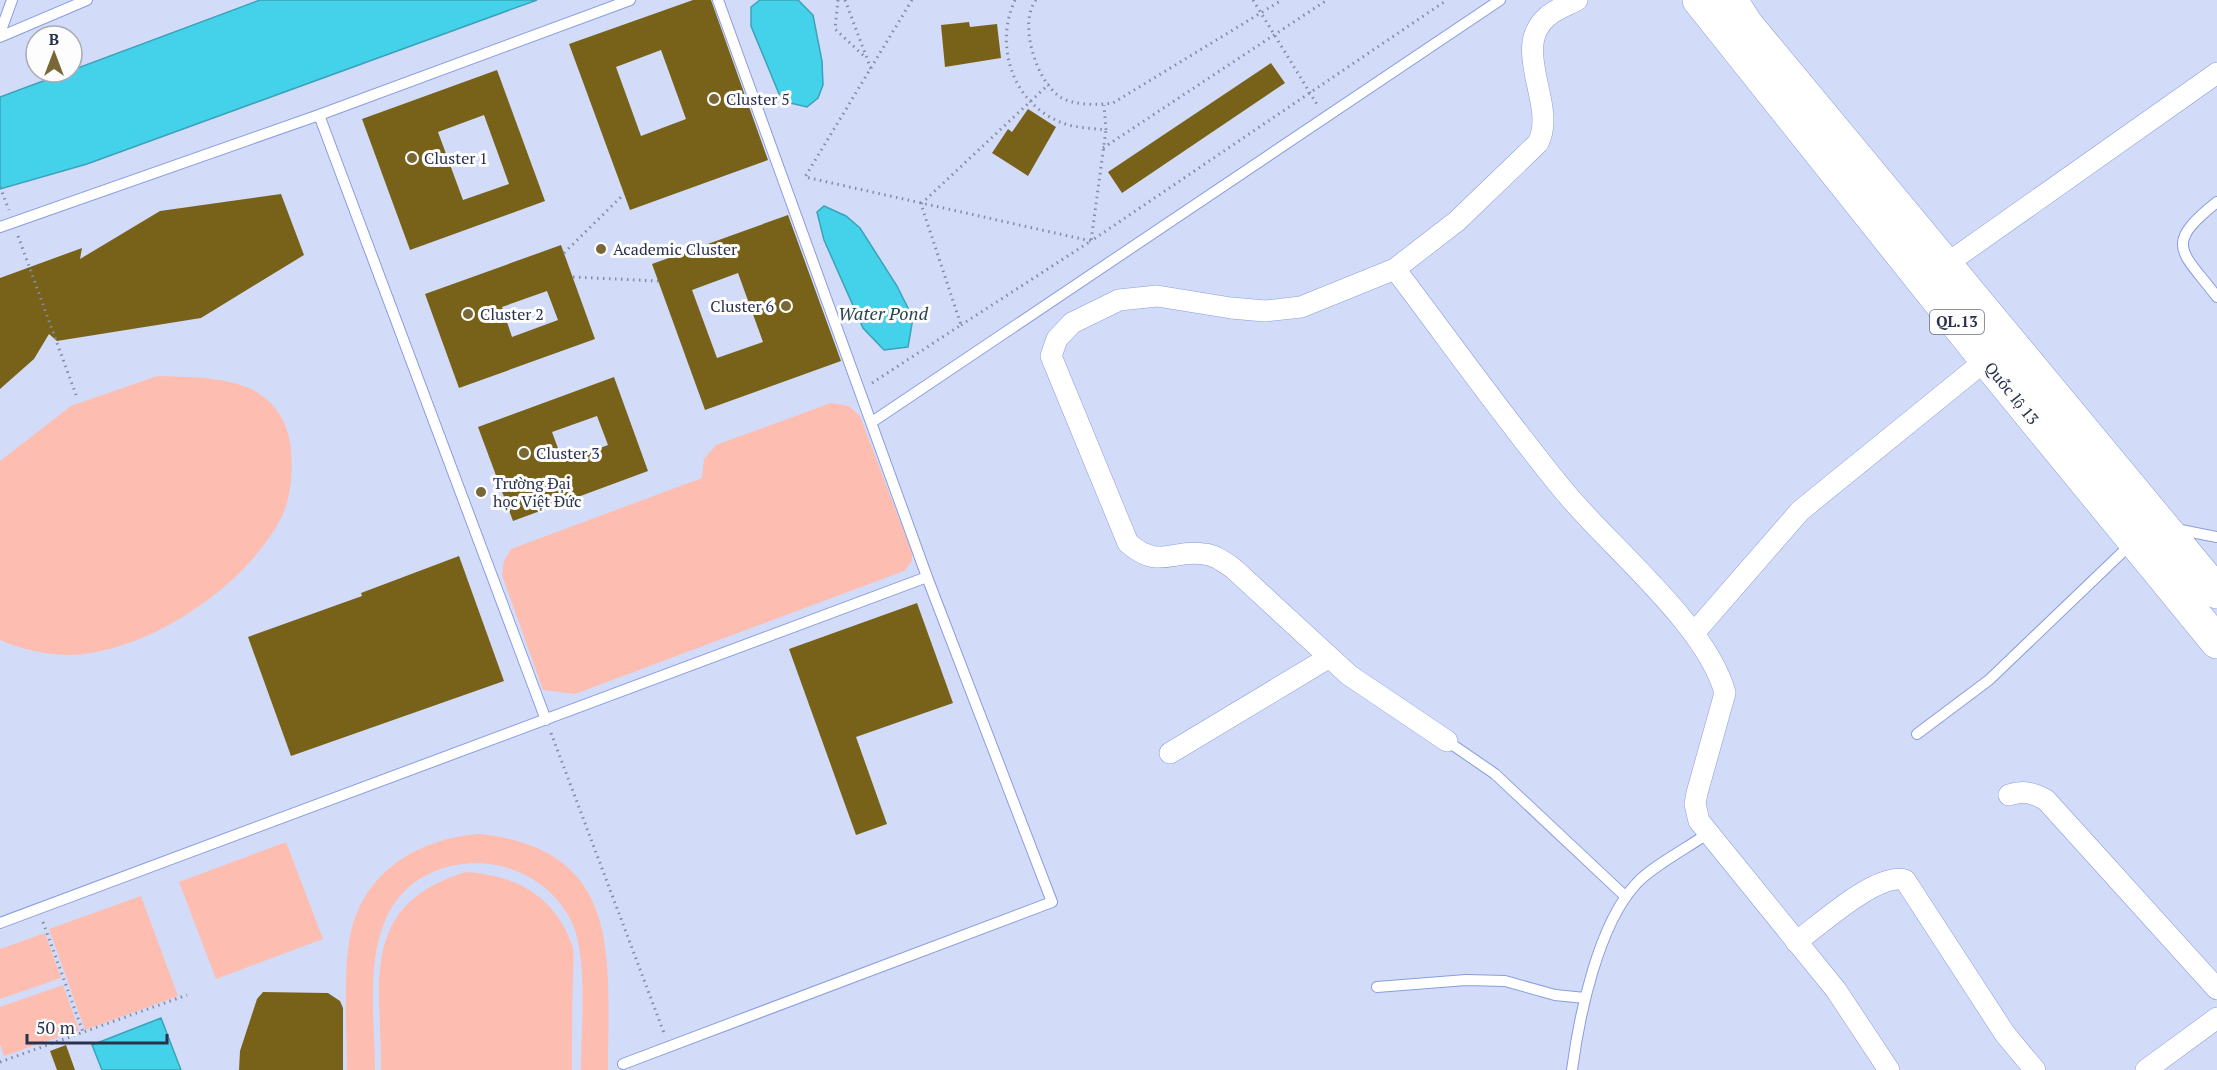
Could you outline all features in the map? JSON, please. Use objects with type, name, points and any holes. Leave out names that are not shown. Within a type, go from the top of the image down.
[{"type":"highway","name":"Quốc lộ 13","points":[[1699,0],[1717,26],[1986,360],[2217,642]]},
{"type":"highway","name":"Quốc lộ 13","points":[[1731,0],[1746,24],[2217,592]]},
{"type":"street","points":[[1447,741],[1328,658],[1234,569],[1219,558],[1203,553],[1160,559],[1142,555],[1128,543],[1051,356],[1057,339],[1072,323],[1119,300],[1157,296],[1265,311],[1301,307],[1395,269],[1457,220],[1538,143],[1544,132],[1544,120],[1532,47],[1537,31],[1548,16],[1577,0]]},
{"type":"street","points":[[1945,265],[2217,73]]},
{"type":"street","points":[[1395,269],[1565,492],[1694,633],[1721,677],[1725,693],[1695,804],[1699,821],[1707,834],[1836,990],[1889,1070]]},
{"type":"street","points":[[1694,633],[1808,504],[1986,360]]},
{"type":"street","points":[[1170,753],[1328,658]]},
{"type":"street","points":[[2009,795],[2020,791],[2046,800],[2217,989]]},
{"type":"street","points":[[1796,942],[1870,888],[1890,879],[1905,880],[2005,1034],[2035,1070]]},
{"type":"street","points":[[2146,1070],[2217,1018]]},
{"type":"lane","points":[[0,35],[12,0]]},
{"type":"lane","points":[[0,35],[87,0]]},
{"type":"lane","points":[[0,227],[319,115],[630,0]]},
{"type":"lane","points":[[623,1064],[1052,902],[927,577],[718,0]]},
{"type":"lane","points":[[1478,15],[1489,0]]},
{"type":"lane","points":[[872,423],[1500,0]]},
{"type":"lane","points":[[319,115],[546,720]]},
{"type":"lane","points":[[2217,202],[2188,227],[2182,243],[2186,259],[2217,297]]},
{"type":"lane","points":[[2163,527],[2217,537]]},
{"type":"lane","points":[[1917,734],[1989,680],[2134,542]]},
{"type":"lane","points":[[0,923],[927,577]]},
{"type":"lane","points":[[1447,741],[1495,774],[1626,897]]},
{"type":"lane","points":[[1572,1070],[1585,998],[1607,934],[1626,897],[1636,883],[1707,834]]},
{"type":"lane","points":[[1377,987],[1466,980],[1505,981],[1555,995],[1585,998]]},
{"type":"path","points":[[838,0],[835,29],[867,58]]},
{"type":"path","points":[[845,0],[871,69]]},
{"type":"path","points":[[912,0],[805,177],[1092,241]]},
{"type":"path","points":[[1015,0],[1007,16],[1008,65],[1018,86],[1046,115],[1062,123],[1106,130]]},
{"type":"path","points":[[1036,0],[1029,8],[1029,43],[1043,78],[1059,97],[1095,106],[1113,103],[1282,0]]},
{"type":"path","points":[[1253,0],[1325,118]]},
{"type":"path","points":[[1102,148],[1327,0]]},
{"type":"path","points":[[860,391],[1092,241],[1447,0]]},
{"type":"path","points":[[921,204],[1049,84]]},
{"type":"path","points":[[1092,241],[1106,130],[1104,105]]},
{"type":"path","points":[[1,189],[76,395]]},
{"type":"path","points":[[564,253],[624,194]]},
{"type":"path","points":[[921,204],[961,325]]},
{"type":"path","points":[[573,277],[658,281]]},
{"type":"path","points":[[546,720],[669,1045]]},
{"type":"path","points":[[38,909],[83,1032]]},
{"type":"path","points":[[0,1062],[188,995]]},
{"type":"shaded area","points":[[157,376],[204,378],[240,385],[260,394],[274,406],[284,422],[290,440],[292,459],[289,495],[280,520],[264,545],[217,593],[189,613],[158,630],[127,643],[96,652],[66,655],[49,654],[0,640],[0,461],[71,406]]},
{"type":"shaded area","points":[[831,403],[849,406],[860,416],[912,553],[912,561],[904,571],[575,694],[543,690],[502,575],[504,561],[511,549],[702,478],[704,459],[716,445]]},
{"type":"shaded area","points":[[480,834],[527,844],[561,862],[584,886],[598,916],[606,950],[608,1070],[581,1070],[581,957],[573,925],[557,899],[534,880],[507,868],[479,863],[450,866],[424,877],[401,895],[385,921],[375,957],[373,994],[375,1070],[347,1070],[347,960],[352,928],[360,907],[384,873],[400,860],[438,842]]},
{"type":"shaded area","points":[[286,842],[323,939],[216,979],[179,882]]},
{"type":"shaded area","points":[[466,872],[484,874],[517,883],[544,901],[565,928],[573,953],[572,1070],[381,1070],[380,976],[383,949],[392,925],[408,904],[432,886]]},
{"type":"shaded area","points":[[141,896],[178,996],[85,1030],[49,929]]},
{"type":"shaded area","points":[[45,933],[61,978],[0,999],[0,949]]},
{"type":"shaded area","points":[[63,985],[79,1030],[4,1056],[0,1044],[0,1007]]},
{"type":"water","points":[[260,0],[537,0],[87,164],[0,189],[0,97],[35,84],[84,84],[84,66]]},
{"type":"water","points":[[760,0],[798,0],[813,15],[822,61],[823,85],[818,98],[807,107],[782,101],[751,26],[751,7]]},
{"type":"water","name":"Water Pond","points":[[824,206],[846,216],[860,228],[897,286],[913,318],[908,347],[884,350],[863,328],[824,240],[817,212]]},
{"type":"water","points":[[161,1018],[181,1070],[102,1070],[92,1045]]},
{"type":"building","name":"Cluster 5","points":[[693,0],[711,0],[768,160],[630,210],[569,44]],"holes":[[[661,50],[686,119],[641,136],[616,67]]]},
{"type":"building","points":[[969,22],[970,27],[997,24],[1001,58],[945,67],[941,25]]},
{"type":"building","points":[[1271,63],[1285,83],[1122,193],[1108,172]]},
{"type":"building","name":"Cluster 1","points":[[497,70],[545,201],[410,250],[362,119]],"holes":[[[484,115],[509,184],[463,200],[438,132]]]},
{"type":"building","points":[[1028,109],[1056,127],[1028,176],[992,153],[1008,129],[1012,132]]},
{"type":"building","points":[[281,194],[304,255],[201,318],[57,341],[49,334],[34,359],[0,389],[0,278],[82,248],[80,259],[160,211]]},
{"type":"building","name":"Cluster 6","points":[[788,215],[841,361],[705,410],[652,264]],"holes":[[[738,273],[763,342],[717,358],[692,290]]]},
{"type":"building","name":"Cluster 2","points":[[561,245],[595,339],[459,388],[425,294]],"holes":[[[547,291],[558,320],[512,337],[502,307]]]},
{"type":"building","name":"Cluster 3","points":[[614,377],[648,471],[513,521],[478,427]],"holes":[[[597,416],[608,445],[563,462],[552,432]]]},
{"type":"building","points":[[459,556],[504,681],[291,756],[248,637],[362,596],[361,593]]},
{"type":"building","points":[[917,603],[953,703],[856,737],[887,824],[856,835],[789,649]]},
{"type":"building","points":[[263,992],[328,993],[340,1001],[343,1008],[343,1070],[239,1070],[240,1051],[257,999]]},
{"type":"building","points":[[66,1045],[75,1070],[57,1070],[50,1051]]},
{"type":"place","name":"Cluster 5","points":[[714,99]]},
{"type":"place","name":"Cluster 1","points":[[412,158]]},
{"type":"place","name":"Academic Cluster","points":[[601,249]]},
{"type":"place","name":"Cluster 6","points":[[786,306]]},
{"type":"place","name":"Cluster 2","points":[[468,314]]},
{"type":"place","name":"Cluster 3","points":[[524,453]]},
{"type":"place","name":"Trường Đại học Việt Đức","points":[[481,492]]}]
